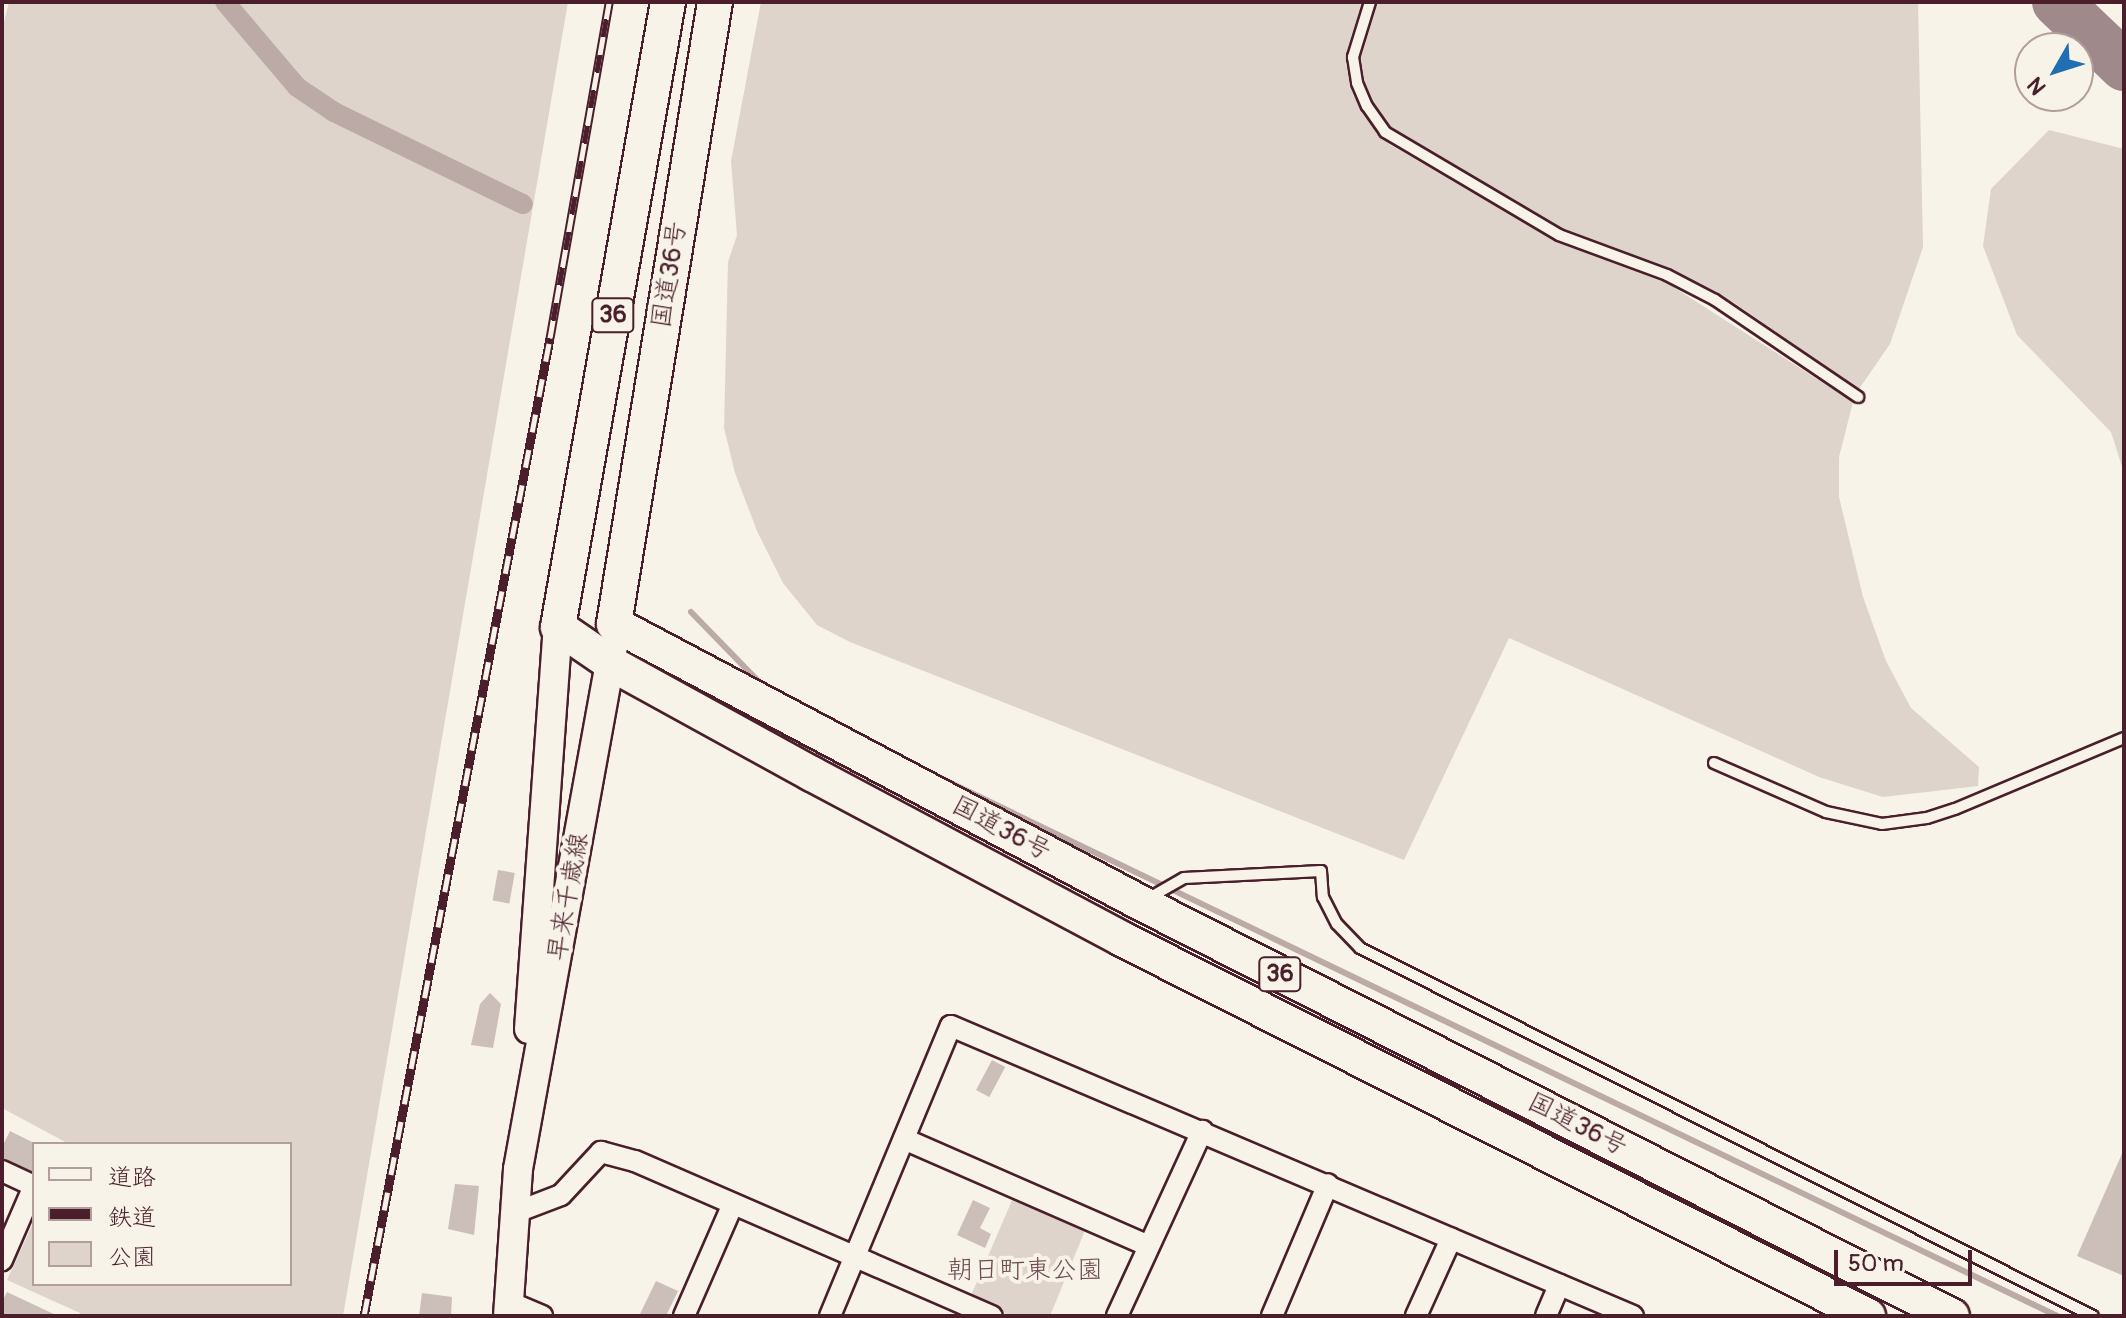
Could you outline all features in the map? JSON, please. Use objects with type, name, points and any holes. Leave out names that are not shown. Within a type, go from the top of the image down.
[{"type":"highway","name":"国道36号","points":[[668,2],[558,627],[612,664],[1132,921],[1952,1316]]},
{"type":"highway","name":"国道36号","points":[[715,2],[614,624],[1132,921],[1868,1316]]},
{"type":"highway","points":[[558,627],[614,624]]},
{"type":"main road","name":"早来千歳線","points":[[518,1169],[612,664],[614,624]]},
{"type":"main road","name":"早来千歳線","points":[[509,1309],[558,627]]},
{"type":"street","points":[[830,1316],[951,1026],[1633,1316]]},
{"type":"street","points":[[1117,1316],[1202,1131]]},
{"type":"street","points":[[904,1139],[1149,1246]]},
{"type":"street","points":[[514,1213],[561,1195],[601,1152],[635,1161],[855,1257],[969,1311],[992,1316]]},
{"type":"street","points":[[2,1171],[32,1185]]},
{"type":"street","points":[[1272,1316],[1328,1184]]},
{"type":"street","points":[[2,1260],[32,1191]]},
{"type":"street","points":[[684,1316],[733,1204]]},
{"type":"street","points":[[1416,1316],[1451,1239]]},
{"type":"street","points":[[1546,1316],[1559,1285]]},
{"type":"street","points":[[509,1309],[542,1316]]},
{"type":"lane","points":[[1370,2],[1353,57],[1367,106],[1385,132],[1559,235],[1667,275],[1715,300],[1858,397]]},
{"type":"lane","points":[[1714,763],[1826,812],[1882,824],[1927,818],[1955,809],[2124,738]]},
{"type":"lane","points":[[1132,921],[1184,878],[1321,871],[1323,897],[1337,924],[1360,948],[2093,1316]]},
{"type":"green space","points":[[9,2],[568,2],[343,1316],[79,1316],[80,1313],[7,1280],[32,1225],[32,1286],[292,1286],[292,1142],[65,1142],[2,1108],[2,30]]},
{"type":"green space","points":[[761,2],[1363,2],[1347,61],[1353,94],[1370,123],[1389,144],[1557,242],[1667,283],[1853,402],[1839,457],[1839,497],[1863,597],[1886,661],[1911,708],[1979,767],[1978,786],[1883,797],[1819,777],[1509,638],[1404,860],[850,642],[817,625],[783,583],[757,531],[735,473],[724,428],[728,262],[737,235],[731,161]]},
{"type":"green space","points":[[1375,2],[1918,2],[1923,247],[1890,344],[1859,389],[1733,302],[1648,260],[1562,230],[1395,134],[1366,98],[1356,63]]},
{"type":"green space","points":[[2049,130],[2124,149],[2124,473],[2111,432],[2017,335],[1983,246],[1991,189]]},
{"type":"green space","name":"朝日町東公園","points":[[1013,1198],[1086,1228],[1050,1316],[1011,1316],[970,1298]]},
{"type":"building","points":[[498,870],[515,873],[509,903],[493,901]]},
{"type":"building","points":[[490,993],[501,1004],[493,1048],[471,1045],[480,1004]]},
{"type":"building","points":[[992,1060],[1005,1067],[989,1097],[976,1090]]},
{"type":"building","points":[[10,1131],[32,1142],[32,1171],[2,1158],[2,1147]]},
{"type":"building","points":[[2124,1149],[2124,1276],[2077,1256]]},
{"type":"building","points":[[455,1184],[479,1186],[474,1235],[448,1229]]},
{"type":"building","points":[[973,1200],[990,1208],[980,1228],[991,1234],[985,1248],[957,1235]]},
{"type":"building","points":[[656,1281],[678,1291],[666,1316],[639,1316]]},
{"type":"building","points":[[7,1292],[58,1316],[2,1316],[2,1302]]},
{"type":"building","points":[[422,1293],[452,1297],[451,1316],[419,1316]]},
{"type":"waterway","points":[[225,2],[297,87],[334,112],[523,204]]},
{"type":"waterway","points":[[691,612],[763,686]]},
{"type":"waterway","points":[[932,774],[2057,1316]]},
{"type":"taxiway","points":[[2057,2],[2124,66]]},
{"type":"railway","points":[[364,1316],[550,338],[609,2]]}]
